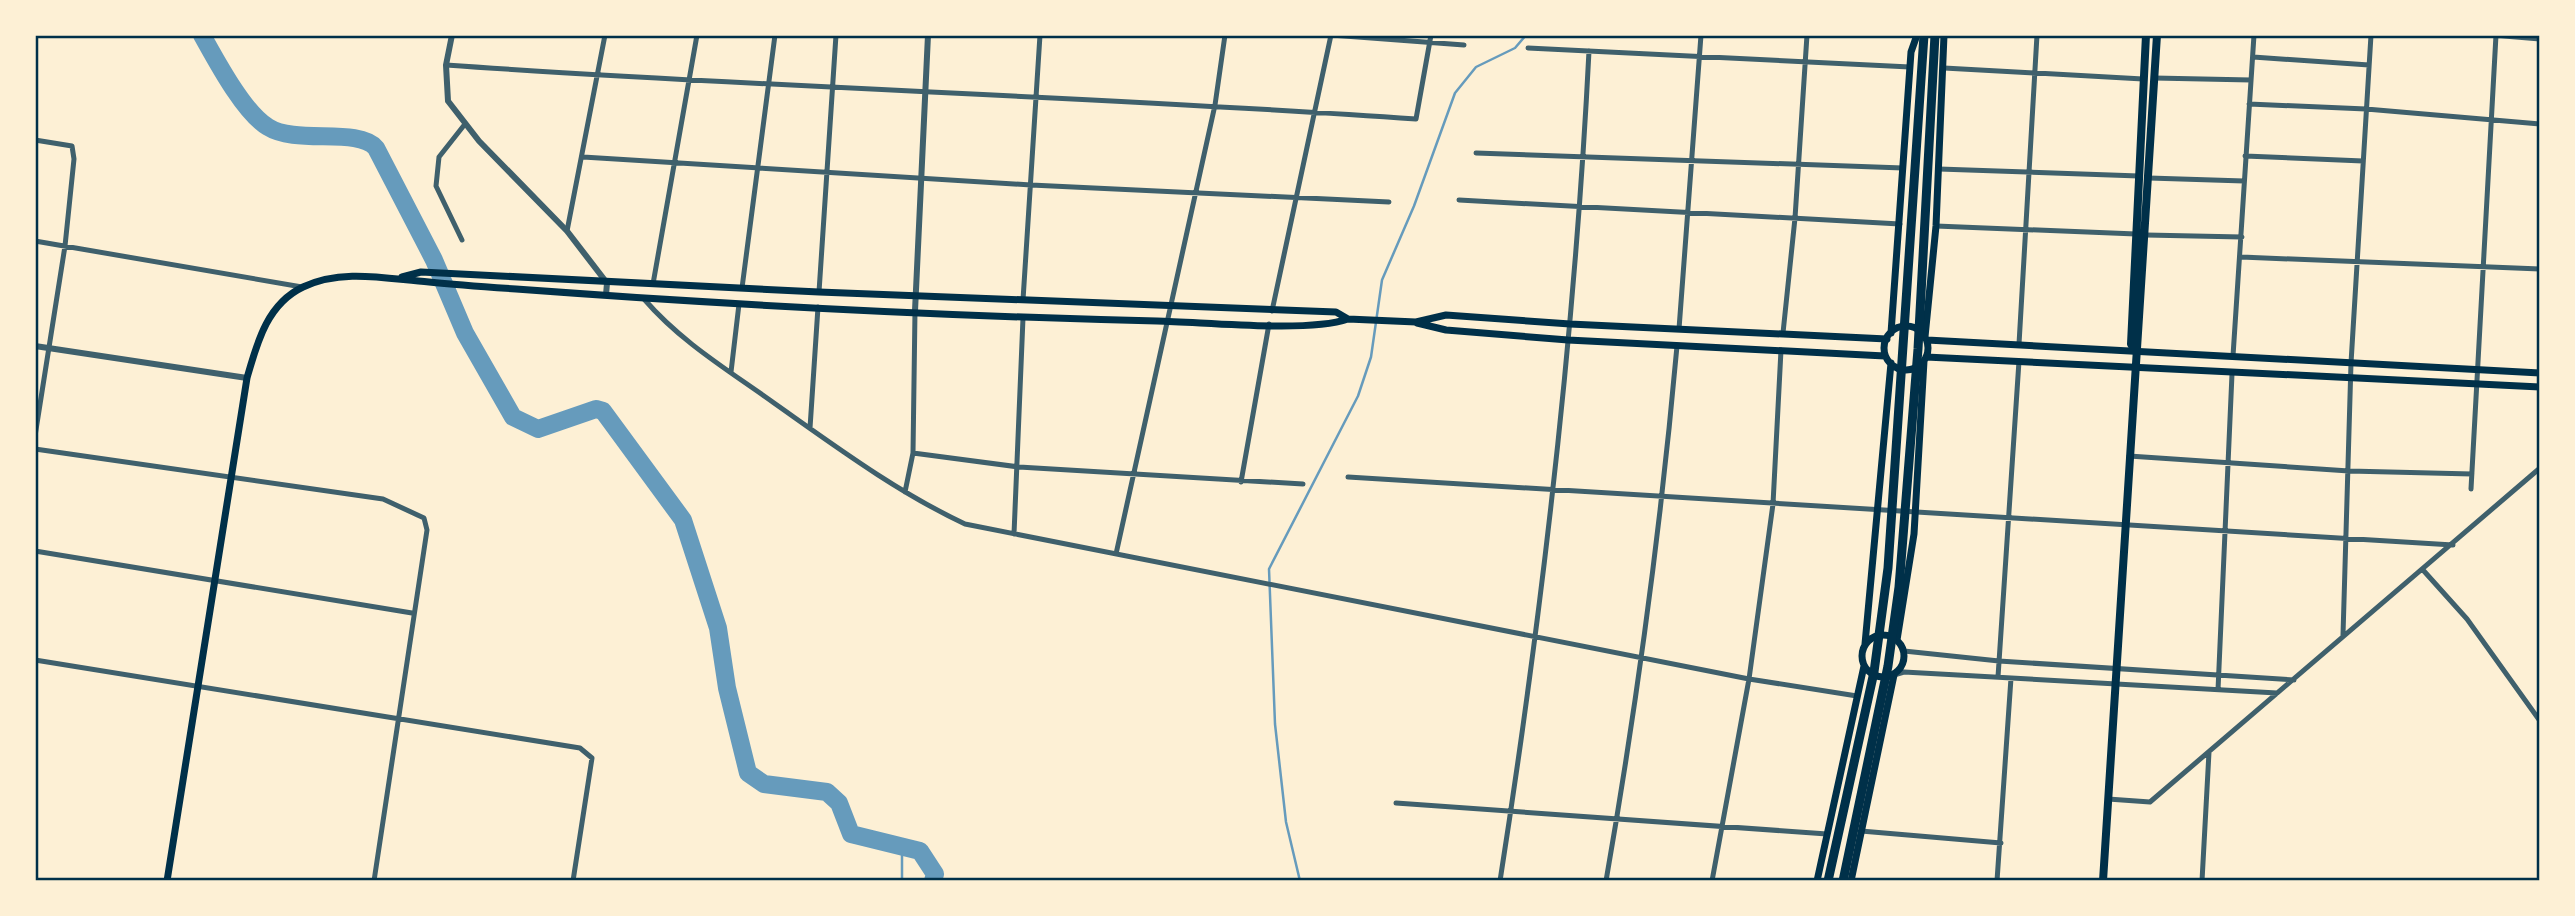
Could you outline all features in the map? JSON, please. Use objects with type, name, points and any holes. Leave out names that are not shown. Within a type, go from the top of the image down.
[{"type":"highway","points":[[1828,881],[1874,672],[1888,568],[1924,35]]},
{"type":"highway","points":[[1843,881],[1888,666],[1899,587],[1925,239],[1935,35]]},
{"type":"main road","points":[[1885,356],[1900,224],[1910,67],[1917,35]]},
{"type":"main road","points":[[1897,639],[1916,513],[1926,339],[1936,226],[1944,35]]},
{"type":"main road","points":[[2135,351],[2131,344],[2146,35]]},
{"type":"main road","points":[[2103,881],[2135,351],[2140,342],[2157,35]]},
{"type":"main road","points":[[398,278],[421,272],[607,283],[1335,312],[1348,319]]},
{"type":"main road","points":[[167,881],[247,378],[258,338],[277,305],[302,287],[337,276],[398,278],[645,299],[1023,318],[1269,324],[1334,324],[1348,319],[1364,319],[1416,323],[1446,331],[1568,340],[1885,356],[1891,363],[1906,370],[1925,358],[2540,387]]},
{"type":"main road","points":[[1416,323],[1446,315],[1570,324],[1889,336],[1911,327],[1926,339],[2540,373]]},
{"type":"main road","points":[[1817,881],[1864,666],[1862,651],[1880,511],[1891,363]]},
{"type":"main road","points":[[1851,881],[1894,675],[1903,664],[1904,651],[1897,639],[1891,636],[1876,635],[1865,644]]},
{"type":"main road","points":[[1864,666],[1874,676],[1894,675]]},
{"type":"street","points":[[452,35],[446,65],[448,101],[465,124],[567,231],[607,283],[606,295]]},
{"type":"street","points":[[567,231],[605,35]]},
{"type":"street","points":[[653,284],[697,35]]},
{"type":"street","points":[[742,288],[755,170],[775,35]]},
{"type":"street","points":[[819,292],[829,173],[836,35]]},
{"type":"street","points":[[905,492],[913,453],[915,296],[923,179],[928,35]]},
{"type":"street","points":[[1023,300],[1040,35]]},
{"type":"street","points":[[1116,554],[1215,105],[1225,35]]},
{"type":"street","points":[[1272,311],[1331,35],[1431,38],[1464,45]]},
{"type":"street","points":[[1678,329],[1701,35]]},
{"type":"street","points":[[1783,333],[1795,218],[1807,35]]},
{"type":"street","points":[[2019,344],[2037,35]]},
{"type":"street","points":[[2233,356],[2253,35]]},
{"type":"street","points":[[2343,635],[2351,363],[2371,35]]},
{"type":"street","points":[[2470,489],[2493,121],[2495,35],[2540,39]]},
{"type":"street","points":[[446,65],[688,82],[1215,105],[1416,119],[1431,38]]},
{"type":"street","points":[[1528,48],[1700,54],[1806,63],[1910,67]]},
{"type":"street","points":[[1500,881],[1537,637],[1554,488],[1581,205],[1589,51]]},
{"type":"street","points":[[2253,57],[2369,65]]},
{"type":"street","points":[[1944,68],[2143,79]]},
{"type":"street","points":[[2154,78],[2250,80]]},
{"type":"street","points":[[2249,104],[2365,109],[2540,124]]},
{"type":"street","points":[[462,240],[436,186],[439,157],[465,124]]},
{"type":"street","points":[[35,140],[72,146],[74,159],[65,246],[35,436]]},
{"type":"street","points":[[1476,153],[1798,167],[1903,168]]},
{"type":"street","points":[[2245,156],[2363,160]]},
{"type":"street","points":[[583,157],[1031,186],[1296,195],[1389,202]]},
{"type":"street","points":[[1939,169],[2139,176]]},
{"type":"street","points":[[2149,178],[2244,181]]},
{"type":"street","points":[[1459,200],[1900,224]]},
{"type":"street","points":[[1936,226],[2025,227],[2136,234]]},
{"type":"street","points":[[2146,234],[2242,237]]},
{"type":"street","points":[[35,241],[302,287]]},
{"type":"street","points":[[2241,257],[2540,269]]},
{"type":"street","points":[[645,299],[674,332],[810,428],[925,505],[965,524],[1749,679],[1857,696]]},
{"type":"street","points":[[731,372],[738,304]]},
{"type":"street","points":[[810,428],[818,307]]},
{"type":"street","points":[[1014,534],[1023,318]]},
{"type":"street","points":[[1241,482],[1269,324]]},
{"type":"street","points":[[35,346],[247,378]]},
{"type":"street","points":[[1606,881],[1643,658],[1663,496],[1677,346]]},
{"type":"street","points":[[1713,881],[1749,679],[1773,504],[1781,350]]},
{"type":"street","points":[[1998,677],[2019,361]]},
{"type":"street","points":[[2218,690],[2232,374]]},
{"type":"street","points":[[35,449],[383,499],[425,517],[427,530],[412,613],[374,881]]},
{"type":"street","points":[[913,453],[1018,467],[1303,484]]},
{"type":"street","points":[[2129,456],[2349,471],[2472,474]]},
{"type":"street","points":[[2108,799],[2150,802],[2540,468]]},
{"type":"street","points":[[1348,477],[1554,488],[2124,527],[2453,545]]},
{"type":"street","points":[[35,551],[412,613]]},
{"type":"street","points":[[2423,570],[2467,619],[2540,721]]},
{"type":"street","points":[[1904,651],[1999,661],[2294,680]]},
{"type":"street","points":[[35,660],[588,752],[592,758],[573,881]]},
{"type":"street","points":[[1894,675],[1904,672],[2277,693]]},
{"type":"street","points":[[1997,881],[2011,678]]},
{"type":"street","points":[[2202,881],[2209,752]]},
{"type":"street","points":[[1396,803],[1827,834]]},
{"type":"street","points":[[1861,831],[2001,843]]},
{"type":"waterway","points":[[202,35],[240,98],[268,127],[294,135],[355,138],[376,148],[434,260],[465,333],[513,417],[538,429],[596,409],[603,411],[683,520],[718,628],[727,688],[748,773],[764,784],[827,792],[839,803],[851,834],[920,851],[935,874],[933,881]]},
{"type":"waterway","points":[[1300,881],[1286,822],[1275,724],[1269,569],[1358,396],[1371,357],[1382,280],[1414,206],[1455,93],[1476,67],[1515,48],[1526,35]]},
{"type":"waterway","points":[[902,845],[902,881]]}]
